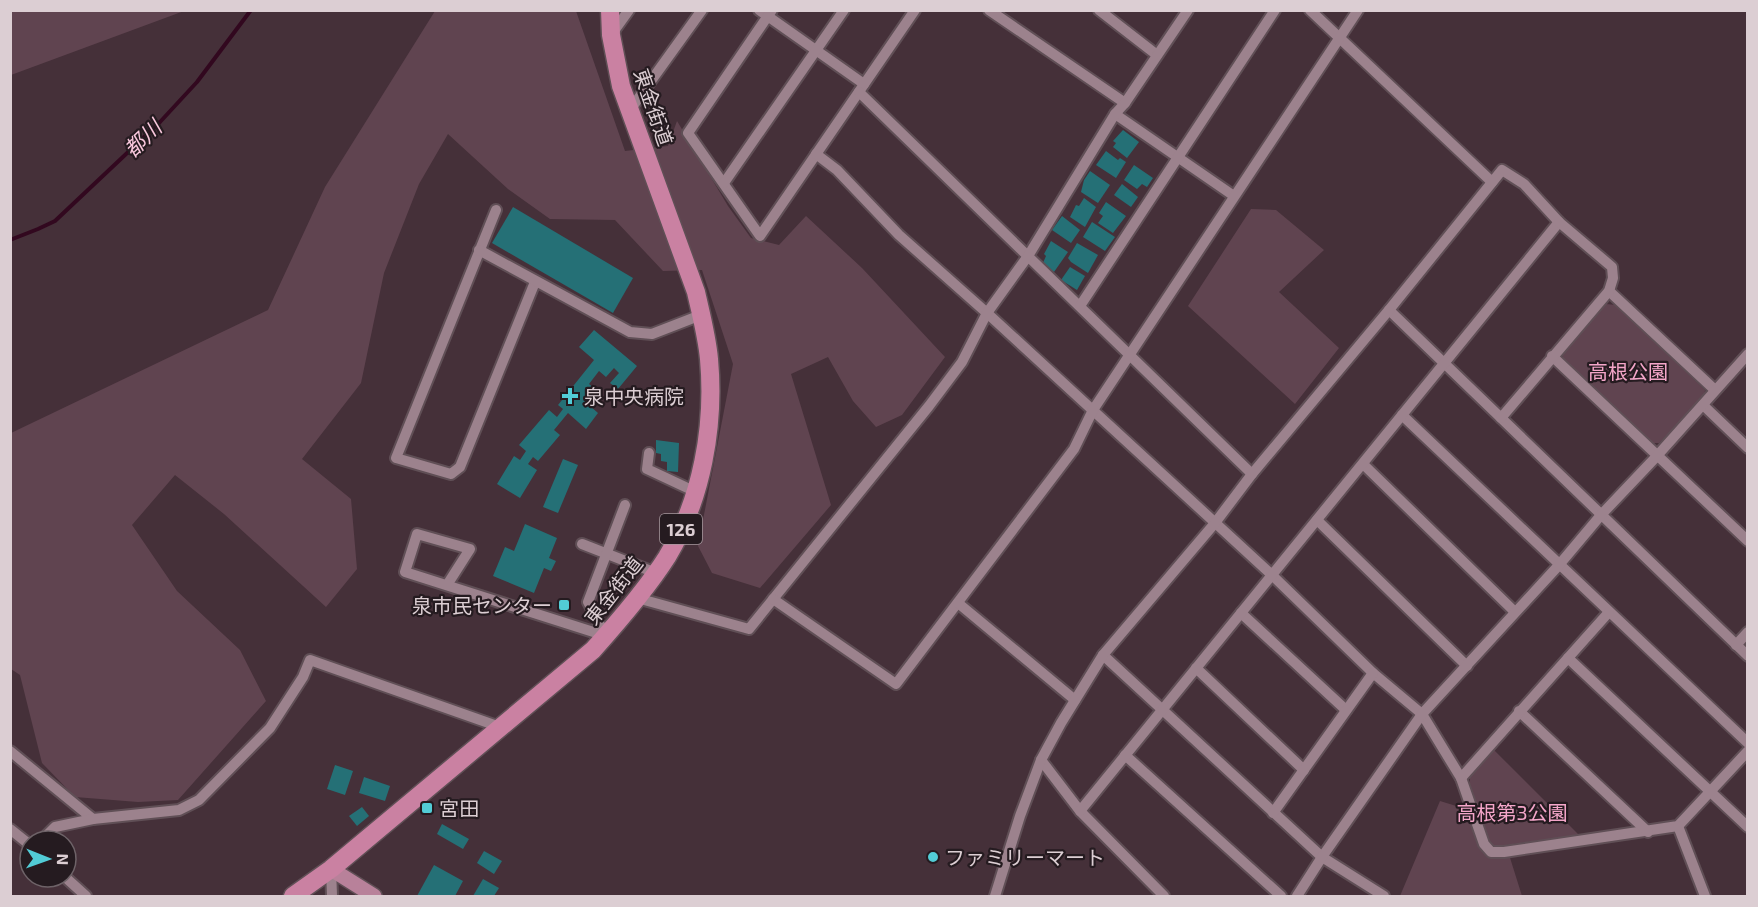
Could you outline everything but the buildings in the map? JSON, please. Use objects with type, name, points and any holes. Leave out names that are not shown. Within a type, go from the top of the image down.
[{"type":"highway","name":"東金街道","points":[[293,897],[331,869],[593,650],[637,598],[668,556],[696,492],[706,446],[710,398],[709,358],[696,292],[621,86],[611,35],[610,10]]},
{"type":"main road","points":[[331,869],[374,897]]},
{"type":"street","points":[[611,35],[629,10]]},
{"type":"street","points":[[630,110],[702,10]]},
{"type":"street","points":[[724,183],[844,10]]},
{"type":"street","points":[[915,10],[862,88],[760,236],[688,133],[766,13],[862,88],[1028,256],[1252,474]]},
{"type":"street","points":[[989,10],[1125,103]]},
{"type":"street","points":[[1099,10],[1157,55]]},
{"type":"street","points":[[637,598],[749,628],[962,362],[987,313],[1028,256],[1115,114],[1125,103],[1188,10]]},
{"type":"street","points":[[1080,306],[1275,10]]},
{"type":"street","points":[[1310,10],[1492,182]]},
{"type":"street","points":[[773,599],[896,684],[1074,449],[1093,410],[1131,356],[1358,10]]},
{"type":"street","points":[[1115,114],[1234,196]]},
{"type":"street","points":[[816,154],[837,170],[899,235],[1272,575],[1373,673],[1422,714],[1461,778],[1484,844],[1491,852],[1648,832],[1677,826],[1748,751]]},
{"type":"street","points":[[995,897],[1020,816],[1041,760],[1103,655],[1215,523],[1252,474],[1502,170],[1524,184],[1559,222],[1612,267],[1613,278],[1609,291],[1501,418]]},
{"type":"street","points":[[496,210],[396,458],[451,474],[460,467],[535,282]]},
{"type":"street","points":[[1080,811],[1559,222]]},
{"type":"street","points":[[479,250],[630,332],[652,334],[701,315]]},
{"type":"street","points":[[1609,291],[1715,390]]},
{"type":"street","points":[[1389,310],[1748,656]]},
{"type":"street","points":[[1297,897],[1322,857],[1422,714],[1748,354]]},
{"type":"street","points":[[1552,356],[1656,457],[1748,541]]},
{"type":"street","points":[[1703,405],[1748,448]]},
{"type":"street","points":[[1402,415],[1748,743]]},
{"type":"street","points":[[649,453],[648,469],[696,492]]},
{"type":"street","points":[[1363,464],[1515,612]]},
{"type":"street","points":[[606,636],[588,602],[625,505]]},
{"type":"street","points":[[1317,520],[1467,666]]},
{"type":"street","points":[[447,585],[470,549],[417,534],[405,572],[606,636]]},
{"type":"street","points":[[582,544],[656,573]]},
{"type":"street","points":[[958,603],[1076,700]]},
{"type":"street","points":[[1461,778],[1609,612]]},
{"type":"street","points":[[1241,613],[1346,710]]},
{"type":"street","points":[[1736,645],[1748,632]]},
{"type":"street","points":[[1103,655],[1322,857],[1384,897]]},
{"type":"street","points":[[1568,658],[1748,827]]},
{"type":"street","points":[[53,829],[93,819],[179,810],[199,800],[270,728],[303,677],[310,660],[500,727]]},
{"type":"street","points":[[1196,668],[1304,770]]},
{"type":"street","points":[[1272,813],[1373,673]]},
{"type":"street","points":[[1519,711],[1648,832]]},
{"type":"street","points":[[10,751],[93,819]]},
{"type":"street","points":[[1125,755],[1281,897]]},
{"type":"street","points":[[1041,760],[1080,811],[1164,897]]},
{"type":"street","points":[[1677,826],[1705,897]]},
{"type":"street","points":[[331,869],[332,897]]},
{"type":"green space","points":[[11,10],[184,10],[184,11],[11,75]]},
{"type":"green space","points":[[435,11],[576,11],[625,151],[668,146],[677,121],[728,206],[751,238],[779,245],[806,216],[862,268],[945,357],[902,415],[876,427],[853,401],[828,357],[791,374],[831,505],[760,588],[712,573],[698,546],[733,364],[702,270],[663,271],[615,220],[550,219],[508,189],[448,134],[419,184],[384,273],[361,383],[302,459],[351,499],[357,569],[326,607],[224,514],[175,475],[132,525],[177,591],[240,650],[266,701],[178,800],[138,802],[75,797],[42,763],[20,675],[11,669],[11,433],[268,310],[325,187]]},
{"type":"green space","points":[[1251,209],[1276,210],[1324,250],[1279,292],[1339,348],[1295,404],[1188,306]]},
{"type":"green space","name":"高根公園","points":[[1606,304],[1616,305],[1705,390],[1704,398],[1659,443],[1648,443],[1563,362],[1563,350]]},
{"type":"green space","name":"高根第3公園","points":[[1493,749],[1579,835],[1506,845],[1522,896],[1400,896],[1440,801],[1479,813],[1470,784],[1470,771]]},
{"type":"waterway","name":"都川","points":[[10,240],[55,221],[160,122],[197,82],[251,10]]},
{"type":"place","name":"泉中央病院","points":[[570,396]]},
{"type":"place","name":"泉市民センター","points":[[564,605]]},
{"type":"place","name":"宮田","points":[[427,808]]},
{"type":"place","name":"ファミリーマート","points":[[933,857]]}]
